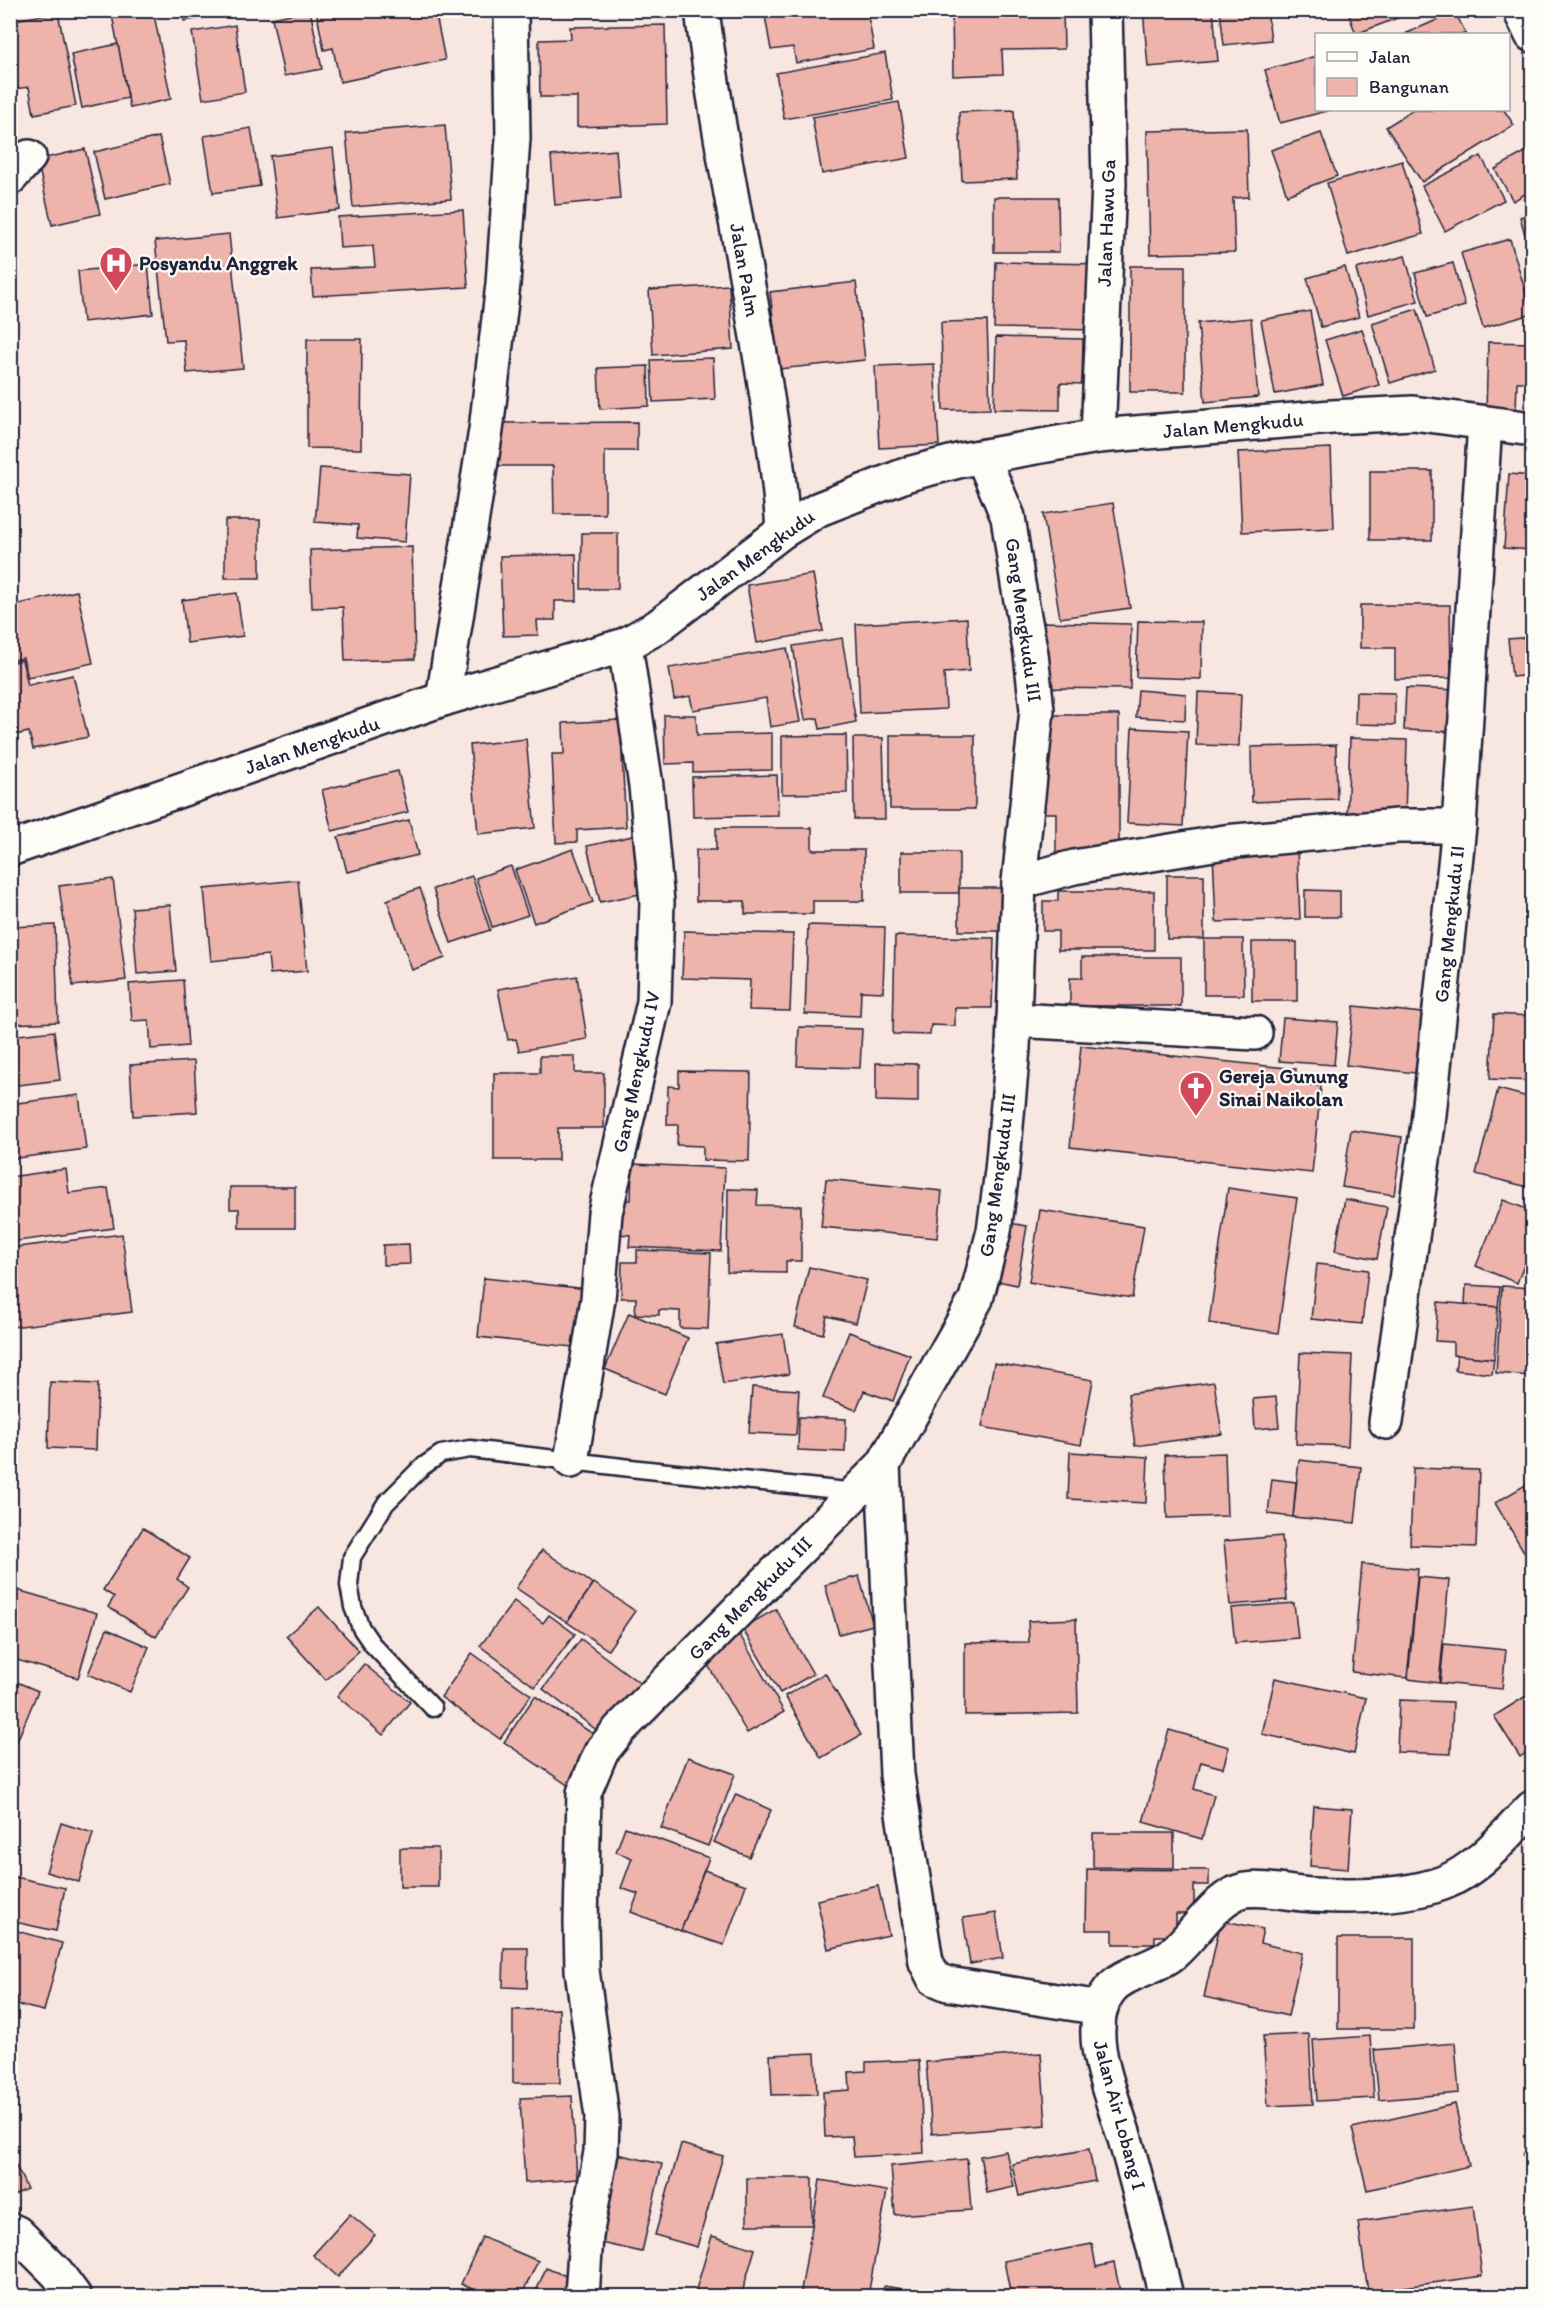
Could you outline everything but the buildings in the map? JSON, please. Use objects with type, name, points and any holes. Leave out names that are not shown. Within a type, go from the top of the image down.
[{"type":"street","points":[[443,699],[486,430],[502,284],[513,138],[511,10]]},
{"type":"street","name":"Jalan Palm","points":[[702,10],[718,124],[749,289],[780,483],[783,531]]},
{"type":"street","name":"Jalan Hawu Ga","points":[[1098,436],[1109,184],[1105,10]]},
{"type":"street","points":[[1520,10],[1533,35]]},
{"type":"street","name":"Jalan Mengkudu","points":[[10,849],[443,699],[625,645],[657,627],[783,531],[819,509],[908,474],[962,460],[1098,436],[1332,417],[1413,413],[1533,429]]},
{"type":"street","name":"Gang Mengkudu II","points":[[1386,1422],[1428,1124],[1459,826],[1485,423]]},
{"type":"street","name":"Gang Mengkudu III","points":[[582,2296],[586,2236],[601,2152],[602,2117],[582,1970],[580,1922],[584,1793],[601,1752],[619,1730],[883,1465],[976,1299],[994,1231],[1002,1171],[1014,1020],[1018,882],[1037,710],[1031,654],[1008,517],[983,458]]},
{"type":"street","name":"Gang Mengkudu IV","points":[[571,1461],[598,1299],[605,1213],[654,1002],[657,902],[646,786],[625,645]]},
{"type":"street","points":[[1018,882],[1074,867],[1225,842],[1397,825],[1459,826]]},
{"type":"street","points":[[1014,1020],[1255,1033]]},
{"type":"street","points":[[883,1465],[897,1775],[926,1962],[934,1978],[948,1984],[1101,2008]]},
{"type":"street","name":"Jalan Air Lobang I","points":[[1166,2296],[1141,2193],[1102,2061],[1097,2031],[1101,2008],[1109,1990],[1122,1979],[1157,1965],[1173,1954],[1220,1903],[1232,1894],[1245,1890],[1262,1890],[1312,1895],[1364,1896],[1416,1889],[1444,1882],[1470,1867],[1533,1808]]},
{"type":"street","points":[[10,2230],[17,2233],[57,2273],[74,2296]]},
{"type":"lane","points":[[433,1708],[372,1644],[361,1628],[353,1607],[349,1585],[352,1557],[386,1503],[422,1467],[441,1454],[470,1449],[856,1492]]},
{"type":"place","name":"Posyandu Anggrek","points":[[116,292]]},
{"type":"place","name":"Gereja Gunung Sinai Naikolan","points":[[1196,1117]]}]
